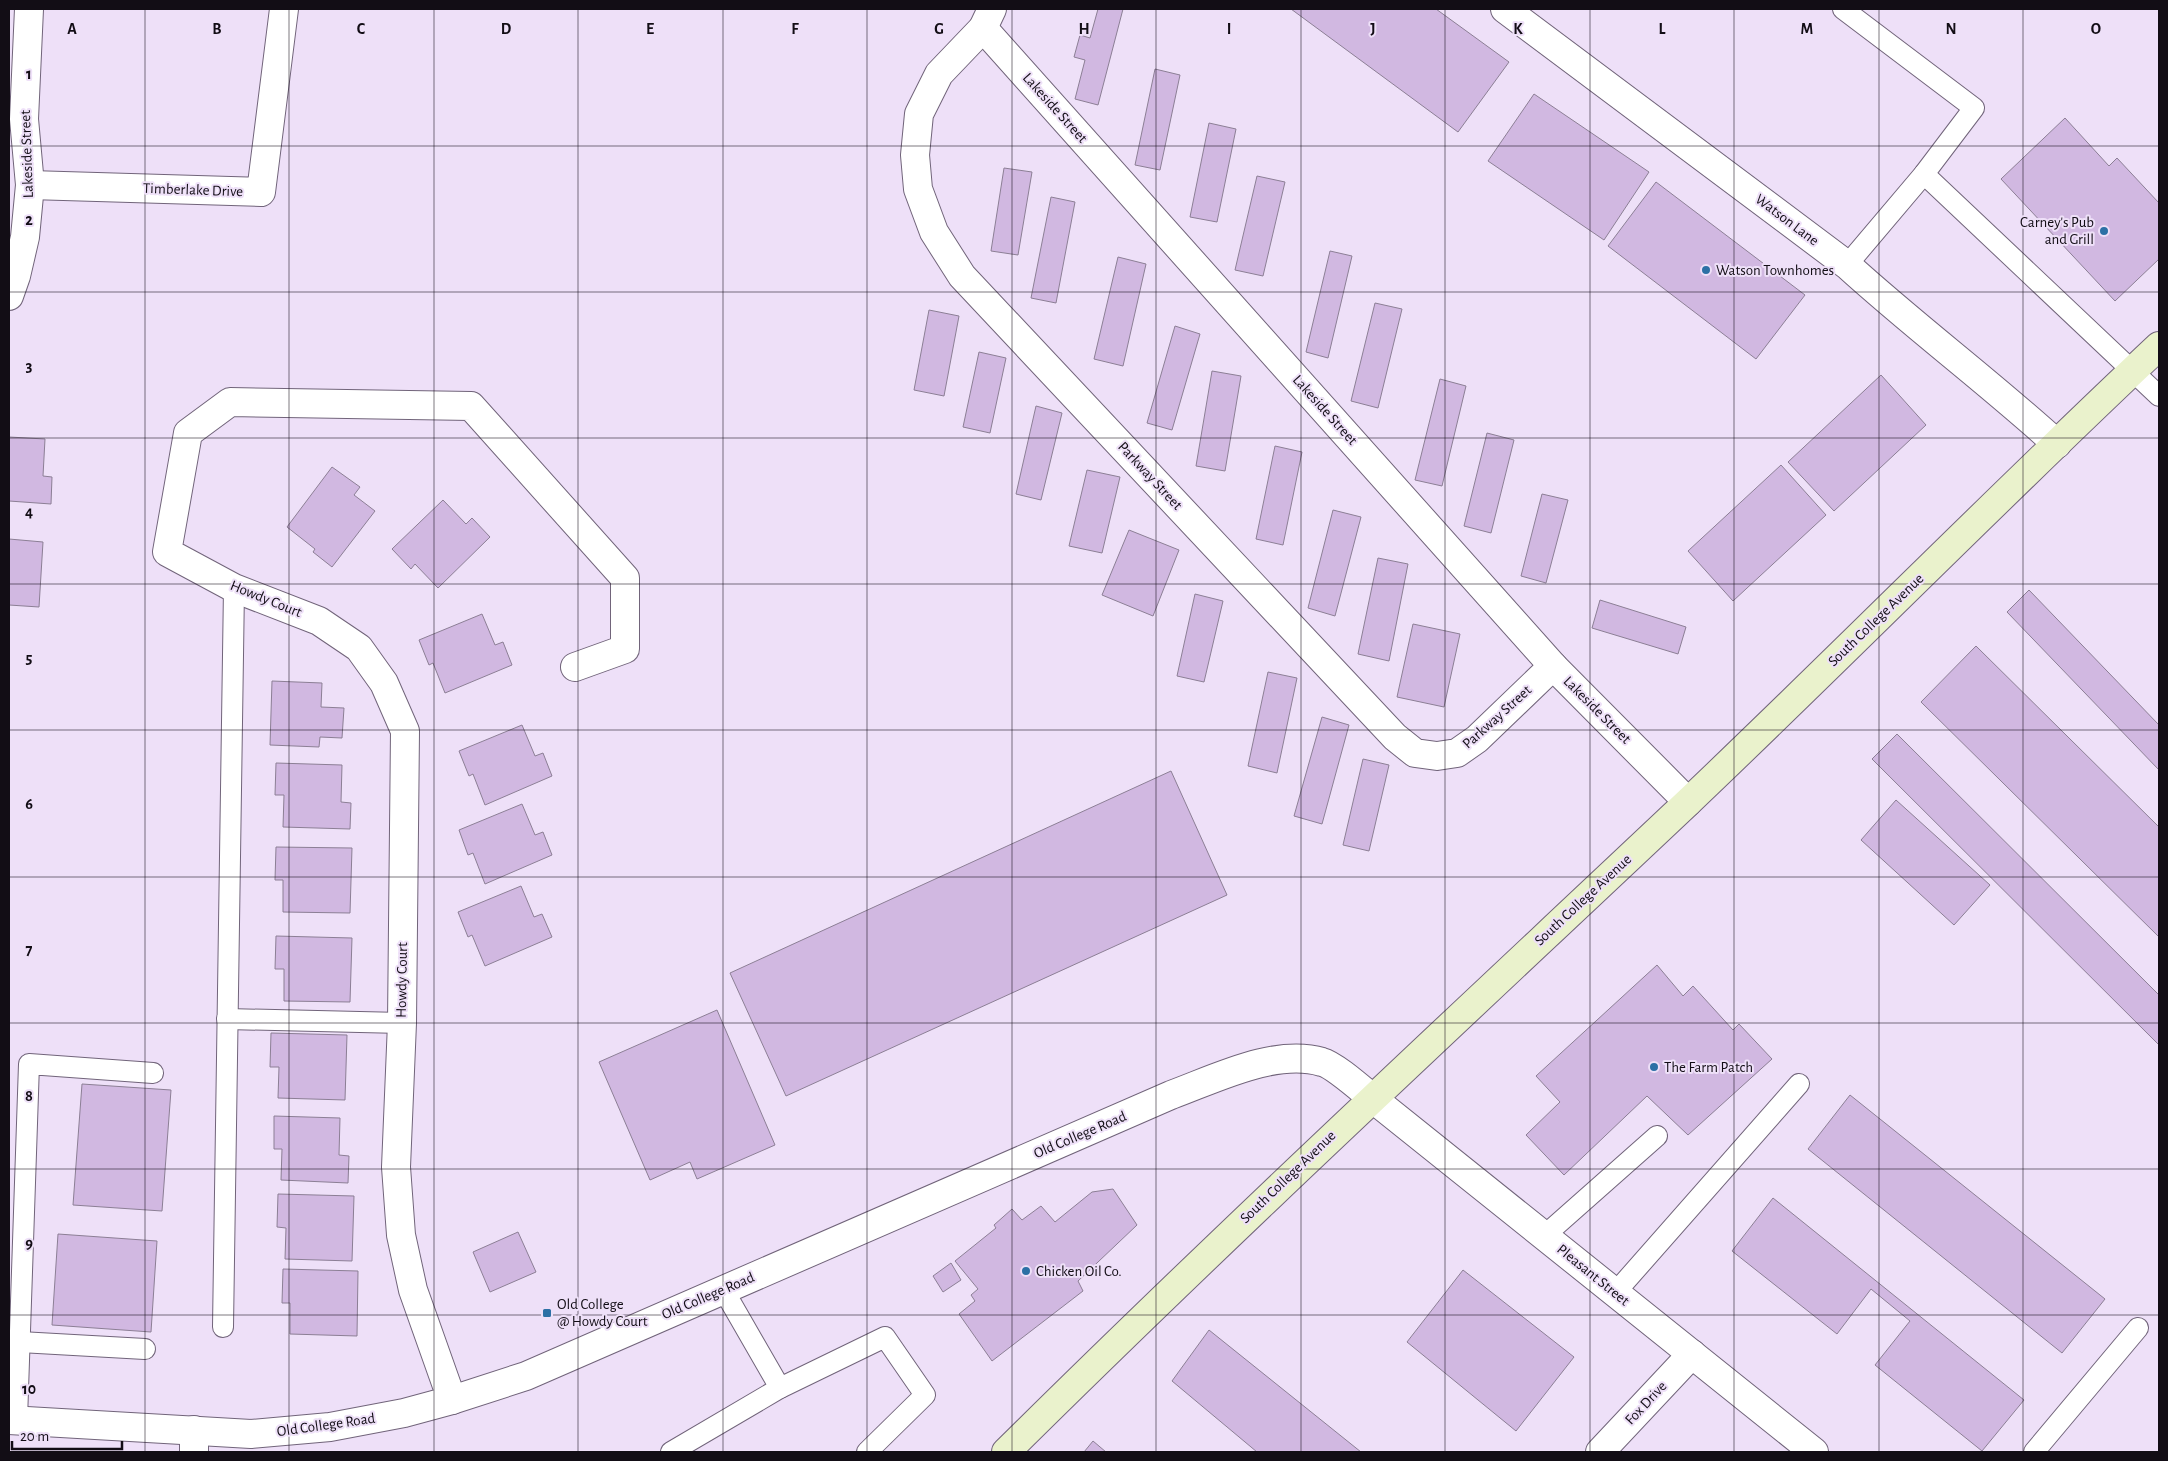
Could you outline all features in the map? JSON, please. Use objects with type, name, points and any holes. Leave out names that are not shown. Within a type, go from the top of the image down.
[{"type":"main road","name":"South College Avenue","points":[[1006,1452],[1132,1327],[1372,1098],[1688,802],[2159,346]]},
{"type":"street","name":"Lakeside Street","points":[[9,296],[16,276],[25,236],[30,185],[24,119],[29,9]]},
{"type":"street","name":"Timberlake Drive","points":[[30,185],[261,192],[284,9]]},
{"type":"street","name":"Watson Lane","points":[[1508,9],[1847,265],[1883,298],[2008,399],[2057,444]]},
{"type":"street","name":"Lakeside Street","points":[[987,18],[1553,666],[1688,802]]},
{"type":"street","name":"Parkway Street","points":[[987,18],[939,74],[919,114],[915,155],[918,189],[934,232],[962,276],[1395,737],[1415,753],[1437,756],[1457,753],[1477,739],[1553,666]]},
{"type":"street","name":"Howdy Court","points":[[452,1400],[413,1290],[401,1235],[396,1167],[402,1023],[405,731],[384,683],[359,648],[319,621],[234,588],[167,552],[188,433],[230,402],[472,406],[625,578],[625,649],[575,667]]},
{"type":"street","name":"Old College Road","points":[[13,1420],[194,1441],[330,1427],[404,1413],[526,1376],[1171,1095],[1254,1065],[1293,1057],[1324,1062],[1372,1098]]},
{"type":"street","name":"Pleasant Street","points":[[1372,1098],[1814,1452]]},
{"type":"street","name":"Fox Drive","points":[[1600,1452],[1692,1354]]},
{"type":"lane","points":[[1843,9],[1974,108],[1924,174],[1847,265]]},
{"type":"lane","points":[[1924,174],[2159,396]]},
{"type":"lane","points":[[224,1327],[234,588]]},
{"type":"lane","points":[[227,1020],[402,1023]]},
{"type":"lane","points":[[13,1420],[20,1342],[29,1064],[153,1074]]},
{"type":"lane","points":[[1615,1293],[1799,1084]]},
{"type":"lane","points":[[1544,1236],[1657,1136]]},
{"type":"lane","points":[[723,1289],[780,1388]]},
{"type":"lane","points":[[2034,1452],[2138,1328]]},
{"type":"lane","points":[[671,1452],[780,1388],[885,1336],[925,1395],[867,1452]]},
{"type":"lane","points":[[20,1342],[146,1349]]},
{"type":"building","points":[[1098,9],[1123,9],[1098,105],[1075,99],[1085,60],[1074,57],[1080,35],[1090,38]]},
{"type":"building","points":[[1291,9],[1436,9],[1509,62],[1458,132]]},
{"type":"building","points":[[1155,69],[1180,75],[1160,170],[1135,165]]},
{"type":"building","points":[[1534,94],[1649,172],[1604,240],[1488,161]]},
{"type":"building","name":"Carney's Pub and Grill","points":[[2065,118],[2109,166],[2117,158],[2159,203],[2159,259],[2115,301],[2001,179]]},
{"type":"building","points":[[1209,123],[1236,129],[1217,222],[1190,217]]},
{"type":"building","points":[[1004,168],[1032,172],[1018,255],[991,251]]},
{"type":"building","points":[[1257,176],[1285,182],[1263,276],[1235,270]]},
{"type":"building","name":"Watson Townhomes","points":[[1656,182],[1805,295],[1756,359],[1608,246]]},
{"type":"building","points":[[1051,197],[1075,202],[1056,303],[1031,298]]},
{"type":"building","points":[[1330,251],[1352,256],[1328,358],[1306,352]]},
{"type":"building","points":[[1118,257],[1146,264],[1123,366],[1094,359]]},
{"type":"building","points":[[1375,303],[1402,309],[1378,408],[1351,401]]},
{"type":"building","points":[[929,310],[959,316],[944,396],[914,390]]},
{"type":"building","points":[[1175,326],[1200,334],[1172,430],[1147,423]]},
{"type":"building","points":[[979,352],[1006,358],[990,433],[963,427]]},
{"type":"building","points":[[1212,371],[1241,376],[1225,471],[1196,466]]},
{"type":"building","points":[[1881,375],[1926,425],[1834,511],[1788,462]]},
{"type":"building","points":[[1440,379],[1466,386],[1442,486],[1415,480]]},
{"type":"building","points":[[1036,406],[1062,413],[1041,500],[1016,494]]},
{"type":"building","points":[[1487,433],[1514,440],[1491,533],[1464,526]]},
{"type":"building","points":[[9,437],[45,439],[43,476],[52,477],[51,504],[9,501]]},
{"type":"building","points":[[1275,446],[1302,452],[1283,545],[1256,539]]},
{"type":"building","points":[[1781,465],[1826,515],[1733,601],[1688,551]]},
{"type":"building","points":[[332,467],[360,487],[354,495],[375,511],[332,567],[313,552],[315,549],[287,527]]},
{"type":"building","points":[[1087,470],[1120,477],[1102,553],[1069,546]]},
{"type":"building","points":[[1542,494],[1568,500],[1546,583],[1521,576]]},
{"type":"building","points":[[443,500],[466,524],[472,518],[490,537],[438,588],[415,564],[411,569],[392,549]]},
{"type":"building","points":[[1333,510],[1361,517],[1335,616],[1308,608]]},
{"type":"building","points":[[1129,530],[1179,550],[1153,616],[1102,595]]},
{"type":"building","points":[[9,539],[43,542],[39,607],[9,605]]},
{"type":"building","points":[[1378,558],[1408,564],[1389,661],[1358,654]]},
{"type":"building","points":[[2029,590],[2159,725],[2159,770],[2007,612]]},
{"type":"building","points":[[1195,594],[1223,601],[1204,682],[1177,676]]},
{"type":"building","points":[[1600,600],[1686,627],[1678,654],[1592,628]]},
{"type":"building","points":[[482,614],[495,645],[503,642],[512,665],[445,693],[433,663],[429,665],[419,640]]},
{"type":"building","points":[[1413,624],[1460,634],[1444,707],[1397,697]]},
{"type":"building","points":[[1976,646],[2159,827],[2159,937],[1921,702]]},
{"type":"building","points":[[1268,672],[1297,678],[1277,773],[1248,766]]},
{"type":"building","points":[[272,681],[322,683],[321,707],[344,708],[342,738],[320,737],[319,747],[270,745]]},
{"type":"building","points":[[1322,717],[1349,725],[1322,824],[1294,816]]},
{"type":"building","points":[[522,725],[535,756],[543,753],[552,776],[485,805],[473,774],[469,776],[459,751]]},
{"type":"building","points":[[1897,734],[2159,995],[2159,1045],[1872,759]]},
{"type":"building","points":[[1363,759],[1389,765],[1369,851],[1343,845]]},
{"type":"building","points":[[276,763],[342,765],[341,802],[351,803],[350,829],[283,827],[284,795],[275,795]]},
{"type":"building","points":[[1171,771],[1227,895],[786,1096],[730,973]]},
{"type":"building","points":[[1896,800],[1990,885],[1954,925],[1861,840]]},
{"type":"building","points":[[522,804],[535,835],[543,832],[552,855],[485,884],[473,853],[468,855],[459,830]]},
{"type":"building","points":[[276,847],[352,848],[350,913],[283,912],[283,880],[275,880]]},
{"type":"building","points":[[521,886],[534,917],[542,914],[552,937],[485,966],[472,935],[468,937],[458,912]]},
{"type":"building","points":[[276,936],[352,938],[350,1002],[284,1001],[284,969],[275,969]]},
{"type":"building","name":"The Farm Patch","points":[[1657,965],[1683,996],[1693,986],[1733,1030],[1739,1024],[1772,1059],[1688,1135],[1647,1096],[1564,1175],[1526,1135],[1560,1102],[1536,1076]]},
{"type":"building","points":[[717,1010],[775,1145],[697,1179],[690,1162],[650,1180],[599,1062]]},
{"type":"building","points":[[271,1033],[347,1035],[345,1100],[278,1098],[279,1067],[270,1067]]},
{"type":"building","points":[[82,1084],[171,1090],[162,1211],[73,1205]]},
{"type":"building","points":[[1850,1095],[2105,1299],[2062,1353],[1808,1149]]},
{"type":"building","points":[[274,1116],[340,1118],[339,1155],[349,1156],[348,1183],[281,1180],[282,1149],[274,1149]]},
{"type":"building","name":"Chicken Oil Co.","points":[[1113,1189],[1137,1225],[1078,1281],[1083,1291],[992,1361],[959,1314],[975,1301],[971,1295],[978,1289],[955,1261],[996,1228],[994,1225],[1012,1209],[1022,1220],[1041,1206],[1055,1222],[1092,1192]]},
{"type":"building","points":[[278,1194],[354,1196],[352,1261],[285,1259],[286,1228],[277,1227]]},
{"type":"building","points":[[1773,1198],[2024,1400],[1982,1451],[1875,1365],[1910,1321],[1871,1289],[1837,1334],[1732,1251]]},
{"type":"building","points":[[518,1232],[536,1272],[490,1292],[473,1252]]},
{"type":"building","points":[[58,1234],[157,1241],[151,1332],[52,1325]]},
{"type":"building","points":[[951,1263],[961,1280],[943,1292],[933,1276]]},
{"type":"building","points":[[283,1269],[358,1271],[357,1336],[290,1334],[290,1303],[282,1303]]},
{"type":"building","points":[[1463,1270],[1574,1357],[1516,1431],[1407,1342]]},
{"type":"building","points":[[1209,1330],[1361,1452],[1257,1452],[1172,1381]]},
{"type":"building","points":[[1093,1441],[1106,1452],[1084,1452]]},
{"type":"place","name":"Carney's Pub and Grill","points":[[2104,231]]},
{"type":"place","name":"Watson Townhomes","points":[[1706,270]]},
{"type":"place","name":"The Farm Patch","points":[[1654,1067]]},
{"type":"place","name":"Chicken Oil Co.","points":[[1026,1271]]},
{"type":"place","name":"Old College @ Howdy Court","points":[[547,1313]]}]
